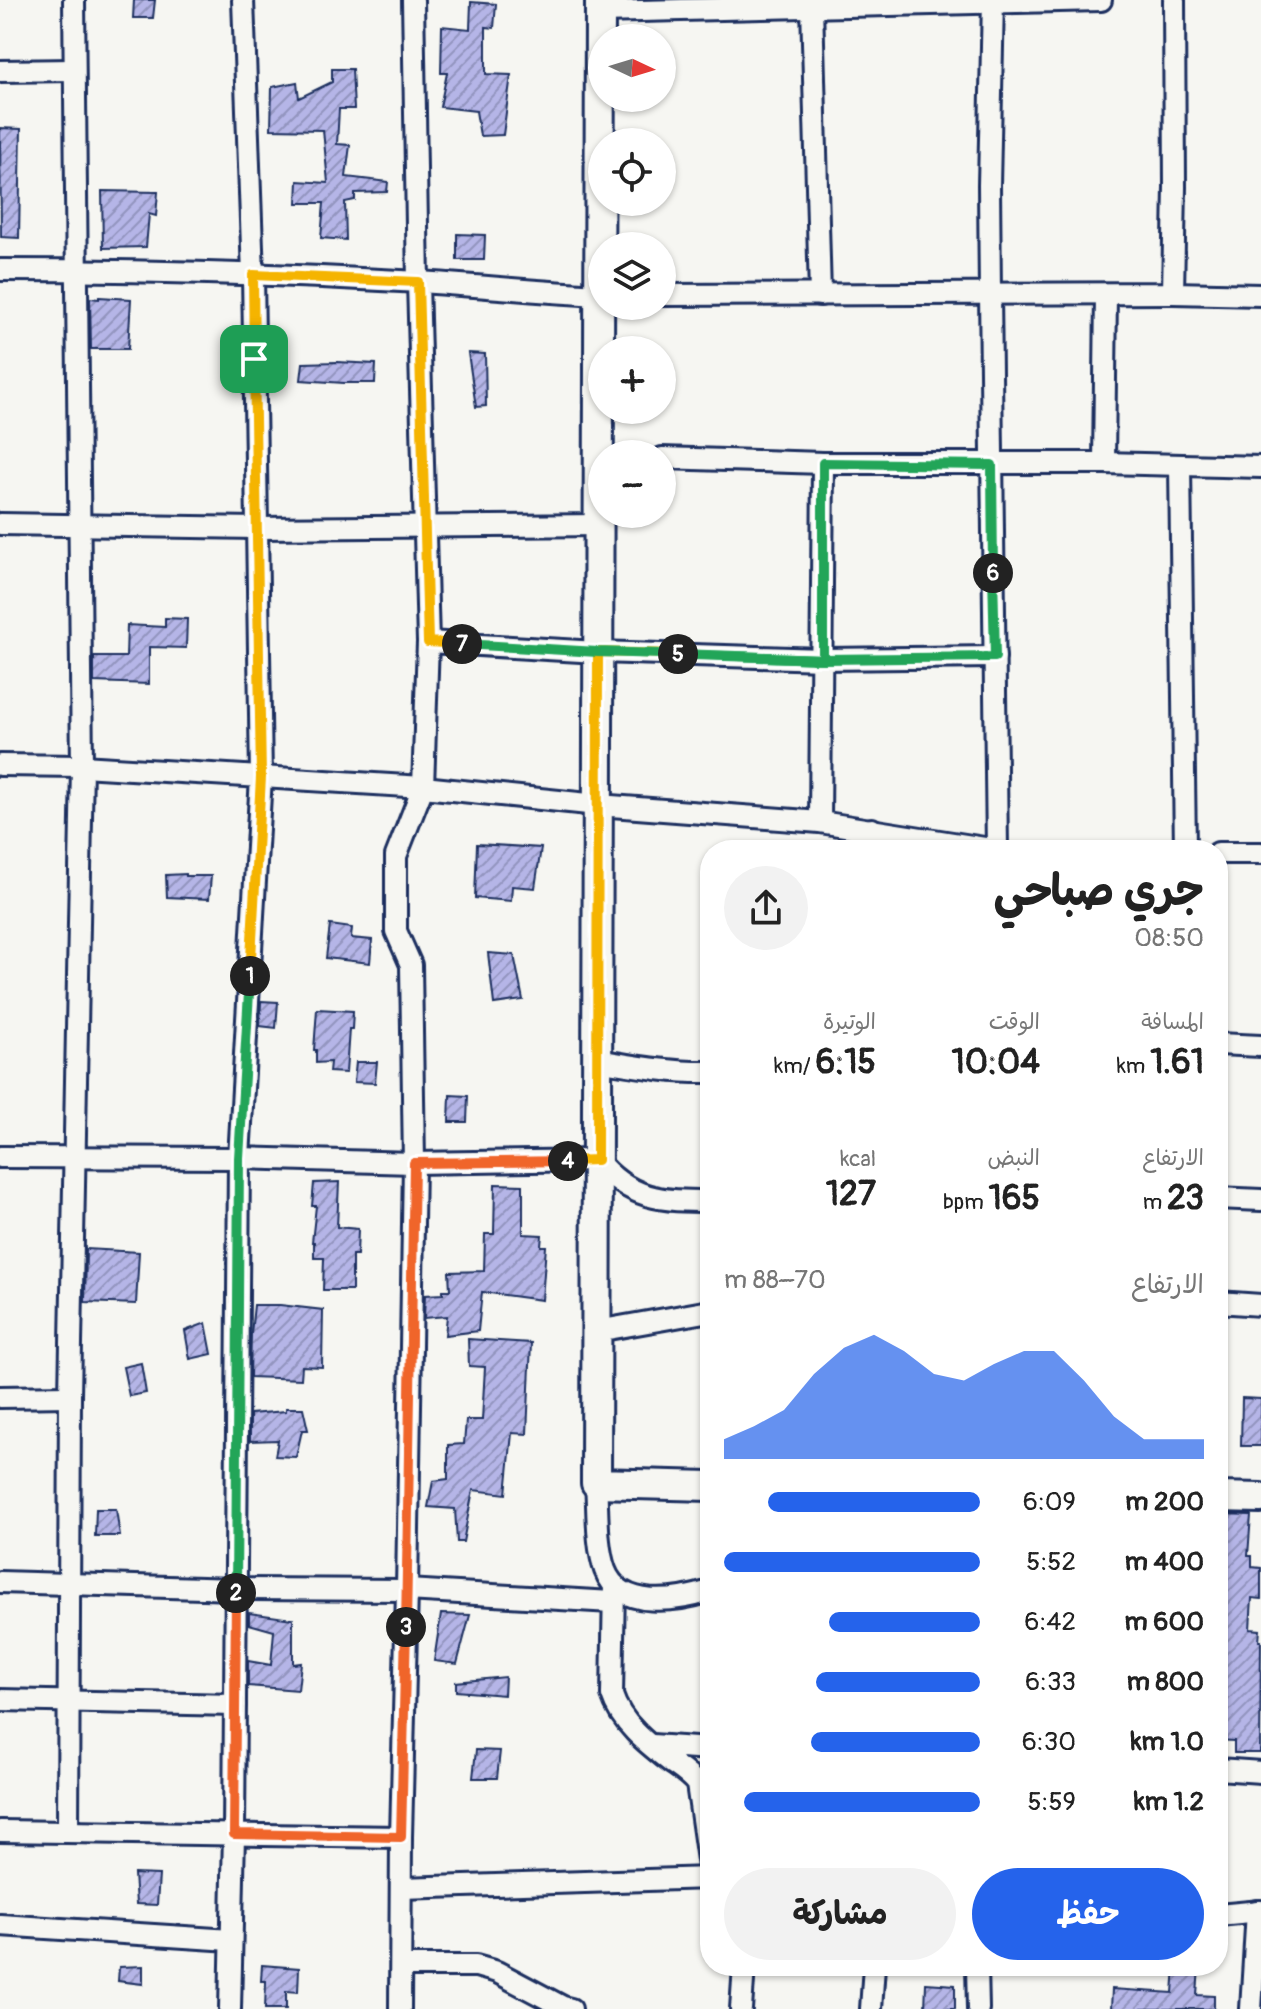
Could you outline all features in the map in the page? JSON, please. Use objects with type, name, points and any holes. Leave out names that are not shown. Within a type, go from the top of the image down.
[{"type":"street","points":[[68,1832],[70,1396],[82,766],[74,0]]},
{"type":"street","points":[[230,2009],[239,1158],[261,777],[253,275],[243,0]]},
{"type":"street","points":[[400,2009],[414,1163],[411,965],[396,931],[396,856],[423,787],[428,642],[413,0]]},
{"type":"street","points":[[600,232],[600,6],[812,6],[1101,0]]},
{"type":"street","points":[[1173,293],[1174,0]]},
{"type":"street","points":[[993,1],[989,185],[997,840]]},
{"type":"street","points":[[812,6],[820,295]]},
{"type":"street","points":[[0,71],[74,70]]},
{"type":"street","points":[[0,270],[253,275],[418,282],[588,294]]},
{"type":"street","points":[[1104,463],[1106,294]]},
{"type":"street","points":[[676,295],[1261,295]]},
{"type":"street","points":[[600,320],[600,440]]},
{"type":"street","points":[[676,458],[823,463],[1104,463],[1261,467]]},
{"type":"street","points":[[820,822],[823,463]]},
{"type":"street","points":[[1180,465],[1185,840]]},
{"type":"street","points":[[0,524],[257,528],[588,525]]},
{"type":"street","points":[[599,528],[596,1483],[601,1551],[613,1594],[612,1695],[617,1710],[627,1723],[697,1784],[700,1805]]},
{"type":"street","points":[[428,642],[598,652],[823,659],[995,657]]},
{"type":"street","points":[[0,765],[82,766],[423,787],[598,805],[820,822],[937,840]]},
{"type":"street","points":[[872,829],[872,840]]},
{"type":"street","points":[[1228,853],[1261,853]]},
{"type":"street","points":[[1228,1044],[1261,1046]]},
{"type":"street","points":[[597,1060],[655,1070],[700,1072]]},
{"type":"street","points":[[0,1157],[239,1158],[414,1163],[597,1160]]},
{"type":"street","points":[[597,1160],[612,1178],[637,1192],[661,1199],[700,1201]]},
{"type":"street","points":[[1228,1198],[1261,1200]]},
{"type":"street","points":[[1228,1303],[1261,1305]]},
{"type":"street","points":[[597,1331],[700,1313]]},
{"type":"street","points":[[0,1397],[70,1396]]},
{"type":"street","points":[[596,1483],[700,1486]]},
{"type":"street","points":[[1228,1497],[1261,1498]]},
{"type":"street","points":[[0,1582],[613,1594],[646,1600],[700,1593]]},
{"type":"street","points":[[0,1700],[235,1705]]},
{"type":"street","points":[[652,1745],[700,1748]]},
{"type":"street","points":[[1228,1770],[1261,1772]]},
{"type":"street","points":[[0,1831],[401,1837]]},
{"type":"street","points":[[401,1888],[700,1876]]},
{"type":"street","points":[[1228,1914],[1259,1911],[1251,2009]]},
{"type":"street","points":[[0,1925],[231,1940]]},
{"type":"street","points":[[402,1966],[476,1966],[497,1972],[571,2009]]},
{"type":"street","points":[[741,2009],[743,1976]]},
{"type":"street","points":[[871,2009],[873,1976]]},
{"type":"street","points":[[977,1976],[978,2009]]},
{"type":"building","points":[[134,0],[155,0],[153,18],[133,18]]},
{"type":"building","points":[[471,2],[496,4],[494,28],[486,27],[486,74],[511,75],[503,135],[480,136],[476,111],[440,107],[447,73],[441,73],[442,26],[470,29]]},
{"type":"building","points":[[332,69],[352,69],[354,109],[339,109],[337,144],[350,145],[346,177],[388,182],[387,192],[355,193],[355,200],[345,202],[346,240],[321,238],[324,203],[297,203],[298,181],[328,183],[323,130],[271,129],[272,87],[297,82],[299,98],[332,82]]},
{"type":"building","points":[[0,128],[21,129],[19,238],[1,237]]},
{"type":"building","points":[[102,191],[158,192],[156,216],[149,214],[146,247],[103,248]]},
{"type":"building","points":[[457,234],[485,235],[484,260],[457,260]]},
{"type":"building","points":[[90,298],[131,299],[128,349],[91,349]]},
{"type":"building","points":[[468,353],[485,354],[486,406],[476,407]]},
{"type":"building","points":[[303,363],[376,364],[375,383],[301,380]]},
{"type":"building","points":[[165,618],[187,619],[186,648],[149,647],[149,684],[94,682],[94,657],[126,657],[127,625],[165,627]]},
{"type":"building","points":[[477,844],[541,848],[535,888],[512,886],[511,901],[475,898]]},
{"type":"building","points":[[166,875],[211,876],[209,899],[167,897]]},
{"type":"building","points":[[330,925],[352,928],[351,938],[372,940],[370,963],[326,958]]},
{"type":"building","points":[[488,953],[514,955],[523,1000],[494,1004]]},
{"type":"building","points":[[261,1001],[278,1002],[276,1028],[260,1026]]},
{"type":"building","points":[[317,1009],[353,1011],[346,1073],[329,1072],[330,1062],[316,1063]]},
{"type":"building","points":[[356,1062],[377,1062],[375,1083],[354,1082]]},
{"type":"building","points":[[450,1095],[468,1096],[467,1122],[449,1122]]},
{"type":"building","points":[[339,1182],[337,1227],[358,1229],[357,1255],[352,1255],[352,1290],[323,1290],[324,1258],[314,1258],[312,1242],[316,1206],[312,1206],[314,1183]]},
{"type":"building","points":[[495,1184],[523,1185],[523,1234],[542,1235],[541,1246],[546,1246],[542,1300],[482,1292],[478,1331],[445,1335],[447,1316],[424,1318],[425,1295],[443,1294],[443,1290],[450,1290],[449,1272],[484,1271],[485,1234],[494,1234]]},
{"type":"building","points":[[86,1249],[139,1252],[136,1304],[85,1302]]},
{"type":"building","points":[[254,1305],[323,1310],[322,1367],[302,1366],[301,1379],[250,1377]]},
{"type":"building","points":[[206,1323],[212,1354],[190,1359],[185,1331]]},
{"type":"building","points":[[468,1339],[531,1343],[527,1434],[512,1433],[506,1494],[473,1490],[463,1542],[457,1542],[455,1509],[428,1507],[433,1481],[448,1479],[448,1445],[464,1444],[466,1420],[482,1420],[485,1367],[469,1366]]},
{"type":"building","points":[[141,1363],[146,1393],[129,1396],[123,1367]]},
{"type":"building","points":[[1242,1398],[1261,1399],[1261,1446],[1241,1446]]},
{"type":"building","points":[[286,1408],[303,1408],[308,1430],[302,1430],[296,1457],[275,1456],[278,1440],[250,1441],[250,1414],[286,1411]]},
{"type":"building","points":[[96,1509],[116,1509],[120,1536],[95,1536]]},
{"type":"building","points":[[1228,1514],[1251,1515],[1248,1556],[1252,1556],[1252,1567],[1261,1568],[1261,1599],[1252,1598],[1250,1629],[1260,1630],[1261,1641],[1260,1753],[1234,1753],[1234,1741],[1228,1741]]},
{"type":"building","points":[[249,1613],[293,1619],[293,1664],[301,1663],[298,1690],[248,1686],[248,1661],[271,1665],[274,1631],[249,1624]]},
{"type":"building","points":[[441,1614],[470,1615],[457,1664],[434,1661]]},
{"type":"building","points":[[505,1677],[504,1695],[456,1691],[456,1682]]},
{"type":"building","points":[[476,1750],[500,1751],[497,1778],[473,1778]]},
{"type":"building","points":[[134,1874],[159,1875],[157,1905],[136,1904]]},
{"type":"building","points":[[262,1965],[299,1968],[298,1992],[286,1991],[286,2009],[265,2009],[266,1981],[261,1981]]},
{"type":"building","points":[[143,1966],[143,1984],[118,1981],[119,1967]]},
{"type":"building","points":[[1174,1976],[1198,1976],[1197,1995],[1214,1996],[1214,2009],[1111,2009],[1112,1989],[1173,1993]]},
{"type":"building","points":[[926,1983],[955,1985],[955,2009],[925,2009]]},
{"type":"route","points":[[254,359],[253,275],[418,282],[428,642],[598,652],[710,655],[823,659],[995,657],[992,465],[823,463],[823,659],[598,652],[597,1160],[414,1163],[401,1837],[234,1834],[239,1158],[261,777],[254,359]]}]
